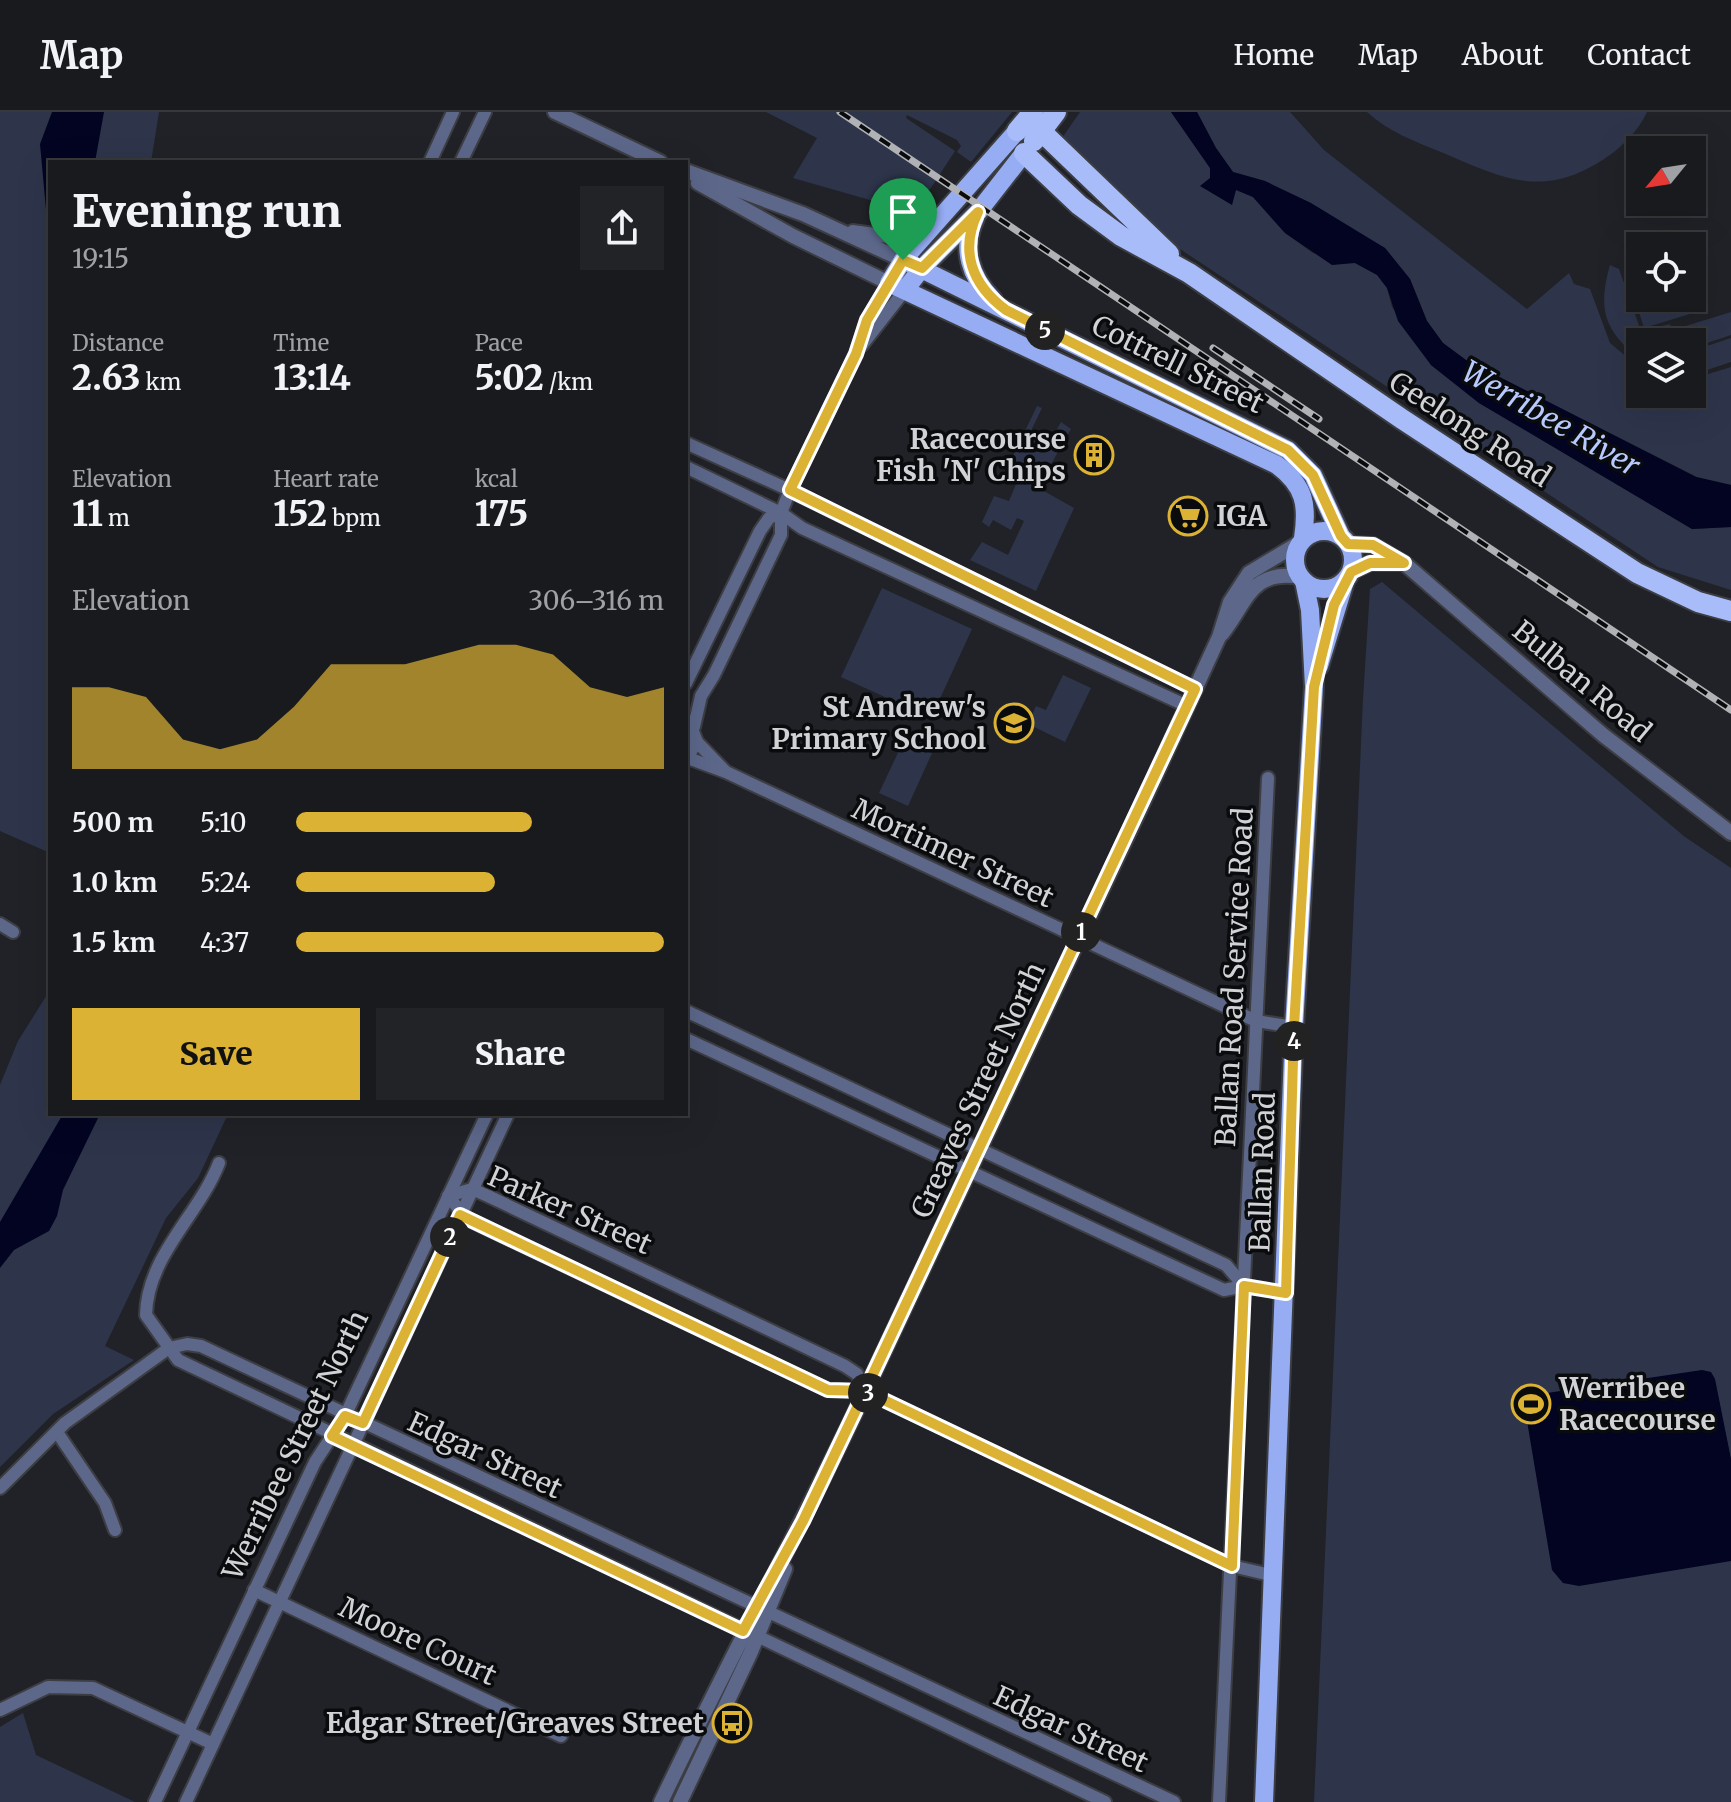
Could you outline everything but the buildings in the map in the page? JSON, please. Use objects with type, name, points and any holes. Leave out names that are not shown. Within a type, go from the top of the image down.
[{"type":"highway","points":[[1024,153],[1017,131],[1056,112]]},
{"type":"highway","points":[[1024,153],[1037,122]]},
{"type":"highway","name":"Geelong Road","points":[[1037,122],[1103,195],[1189,273]]},
{"type":"highway","name":"Geelong Road","points":[[1024,153],[1079,205],[1121,236],[1189,273],[1415,428],[1637,573],[1698,602],[1731,611]]},
{"type":"main road","points":[[897,287],[903,260],[1017,131]]},
{"type":"main road","points":[[897,287],[922,268],[978,212],[1024,153]]},
{"type":"main road","points":[[978,212],[969,238],[969,262],[983,290],[1006,310]]},
{"type":"main road","name":"Cottrell Street","points":[[903,260],[1288,450],[1305,464],[1320,487],[1345,540]]},
{"type":"main road","name":"Cottrell Street","points":[[897,287],[1277,465],[1295,480],[1306,500],[1301,541]]},
{"type":"main road","points":[[1182,398],[1202,421],[1205,432]]},
{"type":"main road","points":[[1322,530],[1345,540],[1353,554],[1348,577],[1321,589],[1302,579],[1294,563],[1301,541],[1322,530]]},
{"type":"main road","name":"Ballan Road","points":[[1314,687],[1334,605],[1348,577]]},
{"type":"main road","name":"Ballan Road","points":[[1264,1802],[1294,1027],[1314,687],[1310,610],[1302,579]]},
{"type":"street","points":[[431,160],[453,112]]},
{"type":"street","points":[[462,160],[485,112]]},
{"type":"street","points":[[555,112],[658,160]]},
{"type":"street","name":"Cottrell Street","points":[[688,174],[837,229],[903,260]]},
{"type":"street","name":"Cottrell Street","points":[[688,174],[793,236],[897,287]]},
{"type":"street","points":[[837,229],[899,236],[917,234],[938,221]]},
{"type":"street","points":[[856,354],[867,320],[897,287]]},
{"type":"street","points":[[688,756],[697,742],[690,723],[781,535],[781,513],[790,490],[856,354],[897,287]]},
{"type":"street","points":[[688,444],[790,490],[1195,689]]},
{"type":"street","points":[[688,468],[781,513],[802,528],[1187,706]]},
{"type":"street","points":[[688,679],[760,531],[769,518],[781,513]]},
{"type":"street","name":"Bulban Road","points":[[1345,540],[1373,545],[1404,563],[1603,735],[1731,833]]},
{"type":"street","name":"Greaves Street North","points":[[1219,637],[1225,611],[1243,579],[1301,541]]},
{"type":"street","points":[[1348,577],[1370,563],[1404,563]]},
{"type":"street","name":"Greaves Street North","points":[[661,1802],[743,1631],[761,1611],[1219,637],[1251,589],[1262,580],[1281,574],[1302,579]]},
{"type":"street","name":"Mortimer Street","points":[[697,742],[726,772]]},
{"type":"street","name":"Mortimer Street","points":[[688,758],[726,772],[1256,1021],[1294,1027]]},
{"type":"street","name":"Ballan Road Service Road","points":[[1219,1802],[1268,778]]},
{"type":"street","points":[[0,924],[13,932]]},
{"type":"street","points":[[688,1012],[1226,1265],[1244,1286]]},
{"type":"street","points":[[688,1040],[1224,1290],[1244,1286],[1286,1293]]},
{"type":"street","name":"Werribee Street North","points":[[155,1802],[315,1462],[345,1416],[486,1116]]},
{"type":"street","name":"Werribee Street North","points":[[186,1802],[507,1116]]},
{"type":"street","points":[[0,1488],[57,1432],[169,1348],[146,1315],[148,1289],[174,1237],[211,1184],[219,1163]]},
{"type":"street","name":"Parker Street","points":[[865,1391],[857,1374],[845,1366],[472,1189],[448,1196],[460,1215],[828,1390],[865,1391],[1232,1566],[1275,1576]]},
{"type":"street","name":"Edgar Street","points":[[169,1348],[187,1344],[201,1346],[1174,1802]]},
{"type":"street","name":"Edgar Street","points":[[169,1348],[192,1369],[1105,1802]]},
{"type":"street","points":[[57,1432],[105,1503],[115,1530]]},
{"type":"street","name":"Moore Court","points":[[254,1590],[561,1736]]},
{"type":"street","name":"Greaves Street North","points":[[680,1802],[758,1637],[761,1611]]},
{"type":"street","points":[[896,1704],[906,1679]]},
{"type":"street","points":[[0,1710],[48,1687],[74,1686],[112,1695],[213,1744]]},
{"type":"shaded area","points":[[0,112],[159,112],[151,160],[48,160],[48,852],[0,831]]},
{"type":"shaded area","points":[[766,112],[1012,112],[971,162],[957,152],[961,146],[957,140],[907,115],[906,118],[955,151],[927,194],[891,206],[793,178],[817,138]]},
{"type":"shaded area","points":[[1080,112],[1171,112],[1210,168],[1211,178],[1201,186],[1232,204],[1235,189],[1253,197],[1285,233],[1313,253],[1355,263],[1378,275],[1387,288],[1392,307],[1431,365],[1479,403],[1692,529],[1731,527],[1731,590],[1658,567],[1174,245],[1060,141]]},
{"type":"shaded area","points":[[1197,112],[1290,112],[1324,150],[1527,309],[1569,273],[1574,284],[1590,289],[1610,343],[1626,356],[1626,408],[1706,408],[1706,375],[1731,367],[1731,485],[1697,477],[1466,360],[1443,343],[1427,321],[1410,279],[1385,248],[1265,181],[1233,172]]},
{"type":"shaded area","points":[[1367,112],[1647,112],[1631,136],[1626,136],[1626,141],[1607,157],[1563,178],[1543,181],[1524,181],[1485,170],[1384,125]]},
{"type":"shaded area","points":[[1610,265],[1619,269],[1626,289],[1626,312],[1634,312],[1640,328],[1626,328],[1626,347],[1607,318],[1606,281]]},
{"type":"shaded area","points":[[1639,312],[1696,312],[1644,328]]},
{"type":"shaded area","points":[[1731,312],[1731,335],[1706,343],[1706,328],[1679,328]]},
{"type":"shaded area","points":[[1731,338],[1731,362],[1706,370],[1706,346]]},
{"type":"shaded area","points":[[1037,406],[1042,408],[1030,433],[1049,443],[1061,422],[1071,429],[1041,482],[1008,466]]},
{"type":"shaded area","points":[[1019,477],[1074,508],[1036,591],[970,560],[982,542],[1008,555],[1024,521],[1017,518],[1011,530],[993,520],[989,527],[982,522],[994,496],[1009,501]]},
{"type":"shaded area","name":"Werribee Racecourse","points":[[1382,582],[1685,837],[1731,868],[1731,1802],[1314,1802],[1363,699],[1370,589]]},
{"type":"shaded area","points":[[882,588],[972,629],[931,718],[841,677]]},
{"type":"shaded area","points":[[1063,675],[1091,688],[1065,742],[1028,724],[1036,706],[1046,710]]},
{"type":"shaded area","points":[[904,740],[932,753],[908,806],[879,793]]},
{"type":"shaded area","points":[[48,993],[48,1116],[227,1116],[198,1178],[166,1218],[105,1346],[134,1360],[53,1414],[0,1467],[0,1085],[18,1041]]},
{"type":"shaded area","points":[[23,1713],[36,1755],[135,1802],[0,1802],[0,1727]]},
{"type":"water","points":[[52,112],[104,112],[95,160],[48,160],[48,231],[40,144]]},
{"type":"water","name":"Werribee River","points":[[1171,112],[1197,112],[1233,172],[1265,181],[1311,203],[1385,248],[1410,279],[1427,321],[1443,343],[1466,360],[1696,477],[1731,485],[1731,527],[1692,529],[1479,403],[1431,365],[1398,321],[1387,288],[1377,275],[1355,263],[1332,265],[1285,233],[1253,197],[1236,190],[1232,205],[1200,186],[1210,178],[1210,168]]},
{"type":"water","points":[[62,1116],[99,1116],[63,1190],[57,1216],[49,1231],[14,1250],[0,1268],[0,1222]]},
{"type":"water","points":[[1702,1370],[1711,1372],[1715,1379],[1731,1459],[1731,1561],[1579,1586],[1563,1583],[1552,1570],[1527,1421],[1532,1404],[1547,1393]]},
{"type":"railway","points":[[840,112],[1731,710]]},
{"type":"railway","points":[[1213,348],[1319,419]]},
{"type":"place","name":"Racecourse Fish 'N' Chips","points":[[1094,455]]},
{"type":"place","name":"IGA","points":[[1188,516]]},
{"type":"place","name":"St Andrew's Primary School","points":[[1014,723]]},
{"type":"place","name":"Werribee Racecourse","points":[[1531,1404]]},
{"type":"place","name":"Edgar Street/Greaves Street","points":[[732,1723]]},
{"type":"route","points":[[903,260],[877,299],[856,354],[790,490],[1195,689],[865,1391],[828,1390],[460,1215],[363,1423],[345,1416],[332,1436],[743,1631],[803,1521],[865,1391],[1232,1566],[1244,1286],[1286,1293],[1294,1027],[1314,687],[1334,605],[1351,572],[1370,563],[1404,563],[1373,545],[1348,544],[1341,536],[1313,475],[1288,450],[1006,310],[991,299],[975,277],[967,249],[978,212],[922,268],[903,260]]}]
